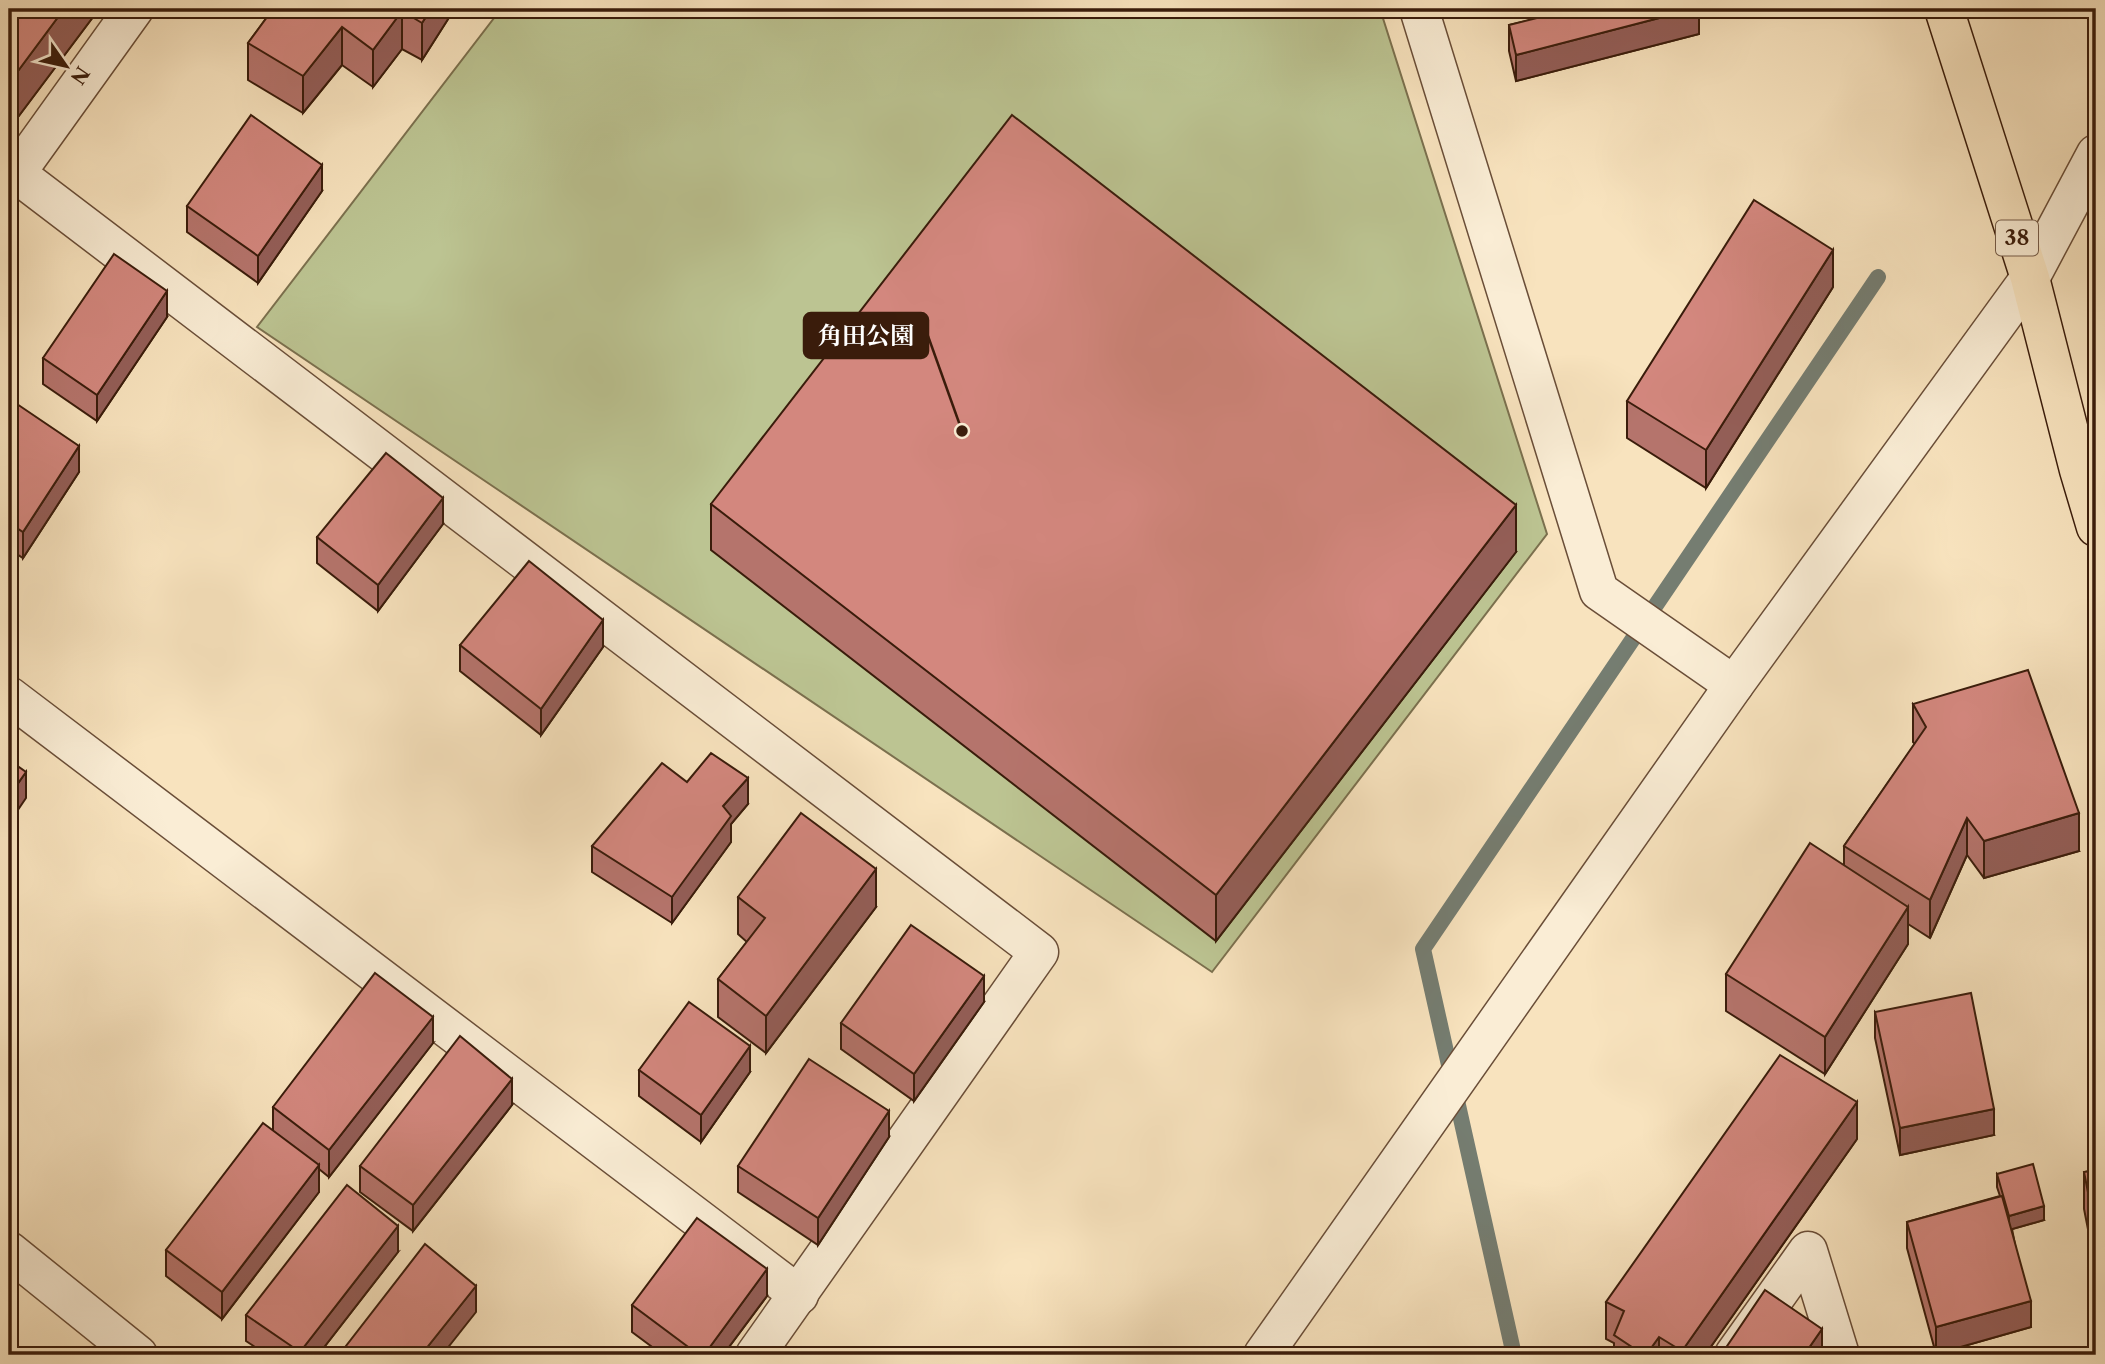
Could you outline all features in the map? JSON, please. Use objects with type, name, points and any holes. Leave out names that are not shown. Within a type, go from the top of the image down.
[{"type":"main road","name":"38","points":[[1944,9],[2030,278],[2096,527]]},
{"type":"street","points":[[134,9],[11,175],[1039,952],[755,1355]]},
{"type":"street","points":[[1419,9],[1599,590],[1734,685]]},
{"type":"street","points":[[1263,1355],[1734,685],[2030,278],[2096,154]]},
{"type":"street","points":[[9,696],[799,1295]]},
{"type":"street","points":[[9,1251],[138,1355]]},
{"type":"street","points":[[1734,1355],[1808,1251],[1840,1355]]},
{"type":"green space","points":[[501,9],[1380,9],[1547,534],[1212,972],[257,327]]},
{"type":"building","points":[[9,9],[64,9],[15,75],[9,71]]},
{"type":"building","points":[[273,9],[431,9],[422,23],[402,11],[373,50],[342,27],[303,76],[248,43]]},
{"type":"building","points":[[1552,9],[1694,9],[1516,55],[1509,25],[1553,14]]},
{"type":"building","points":[[251,115],[322,165],[258,256],[187,206]]},
{"type":"building","points":[[1012,115],[1516,505],[1216,895],[711,504]]},
{"type":"building","points":[[1754,200],[1833,250],[1706,450],[1627,401]]},
{"type":"building","points":[[114,254],[167,291],[97,395],[43,358]]},
{"type":"building","points":[[14,402],[79,446],[23,532],[9,523],[9,408]]},
{"type":"building","points":[[386,453],[443,498],[378,585],[317,537]]},
{"type":"building","points":[[529,561],[603,620],[541,709],[460,645]]},
{"type":"building","points":[[2028,670],[2079,813],[1984,841],[1967,818],[1930,900],[1844,846],[1926,727],[1913,704]]},
{"type":"building","points":[[711,753],[748,778],[723,806],[731,816],[672,897],[592,846],[662,763],[687,782]]},
{"type":"building","points":[[9,760],[26,772],[9,796]]},
{"type":"building","points":[[801,813],[876,869],[766,1016],[718,979],[765,918],[738,897]]},
{"type":"building","points":[[1810,843],[1908,907],[1825,1037],[1726,974]]},
{"type":"building","points":[[911,925],[984,976],[914,1074],[841,1023]]},
{"type":"building","points":[[375,973],[433,1017],[329,1150],[273,1107]]},
{"type":"building","points":[[1971,993],[1994,1109],[1900,1128],[1875,1012]]},
{"type":"building","points":[[689,1002],[750,1046],[701,1115],[639,1070]]},
{"type":"building","points":[[460,1036],[512,1079],[413,1205],[360,1166]]},
{"type":"building","points":[[1780,1055],[1857,1102],[1682,1351],[1659,1337],[1644,1355],[1614,1335],[1624,1311],[1606,1302]]},
{"type":"building","points":[[809,1059],[889,1111],[818,1218],[738,1166]]},
{"type":"building","points":[[263,1123],[319,1165],[222,1292],[166,1250]]},
{"type":"building","points":[[2033,1164],[2044,1206],[2009,1216],[1997,1174]]},
{"type":"building","points":[[2096,1170],[2096,1233],[2084,1172]]},
{"type":"building","points":[[347,1185],[398,1226],[300,1352],[246,1315]]},
{"type":"building","points":[[2002,1196],[2031,1301],[1936,1327],[1907,1222]]},
{"type":"building","points":[[697,1218],[767,1269],[704,1355],[699,1355],[632,1305]]},
{"type":"building","points":[[425,1244],[476,1286],[421,1355],[339,1355]]},
{"type":"building","points":[[1765,1290],[1822,1329],[1804,1355],[1721,1355]]},
{"type":"waterway","points":[[1514,1355],[1423,949],[1878,277]]},
{"type":"place","name":"角田公園","points":[[962,431]]}]
